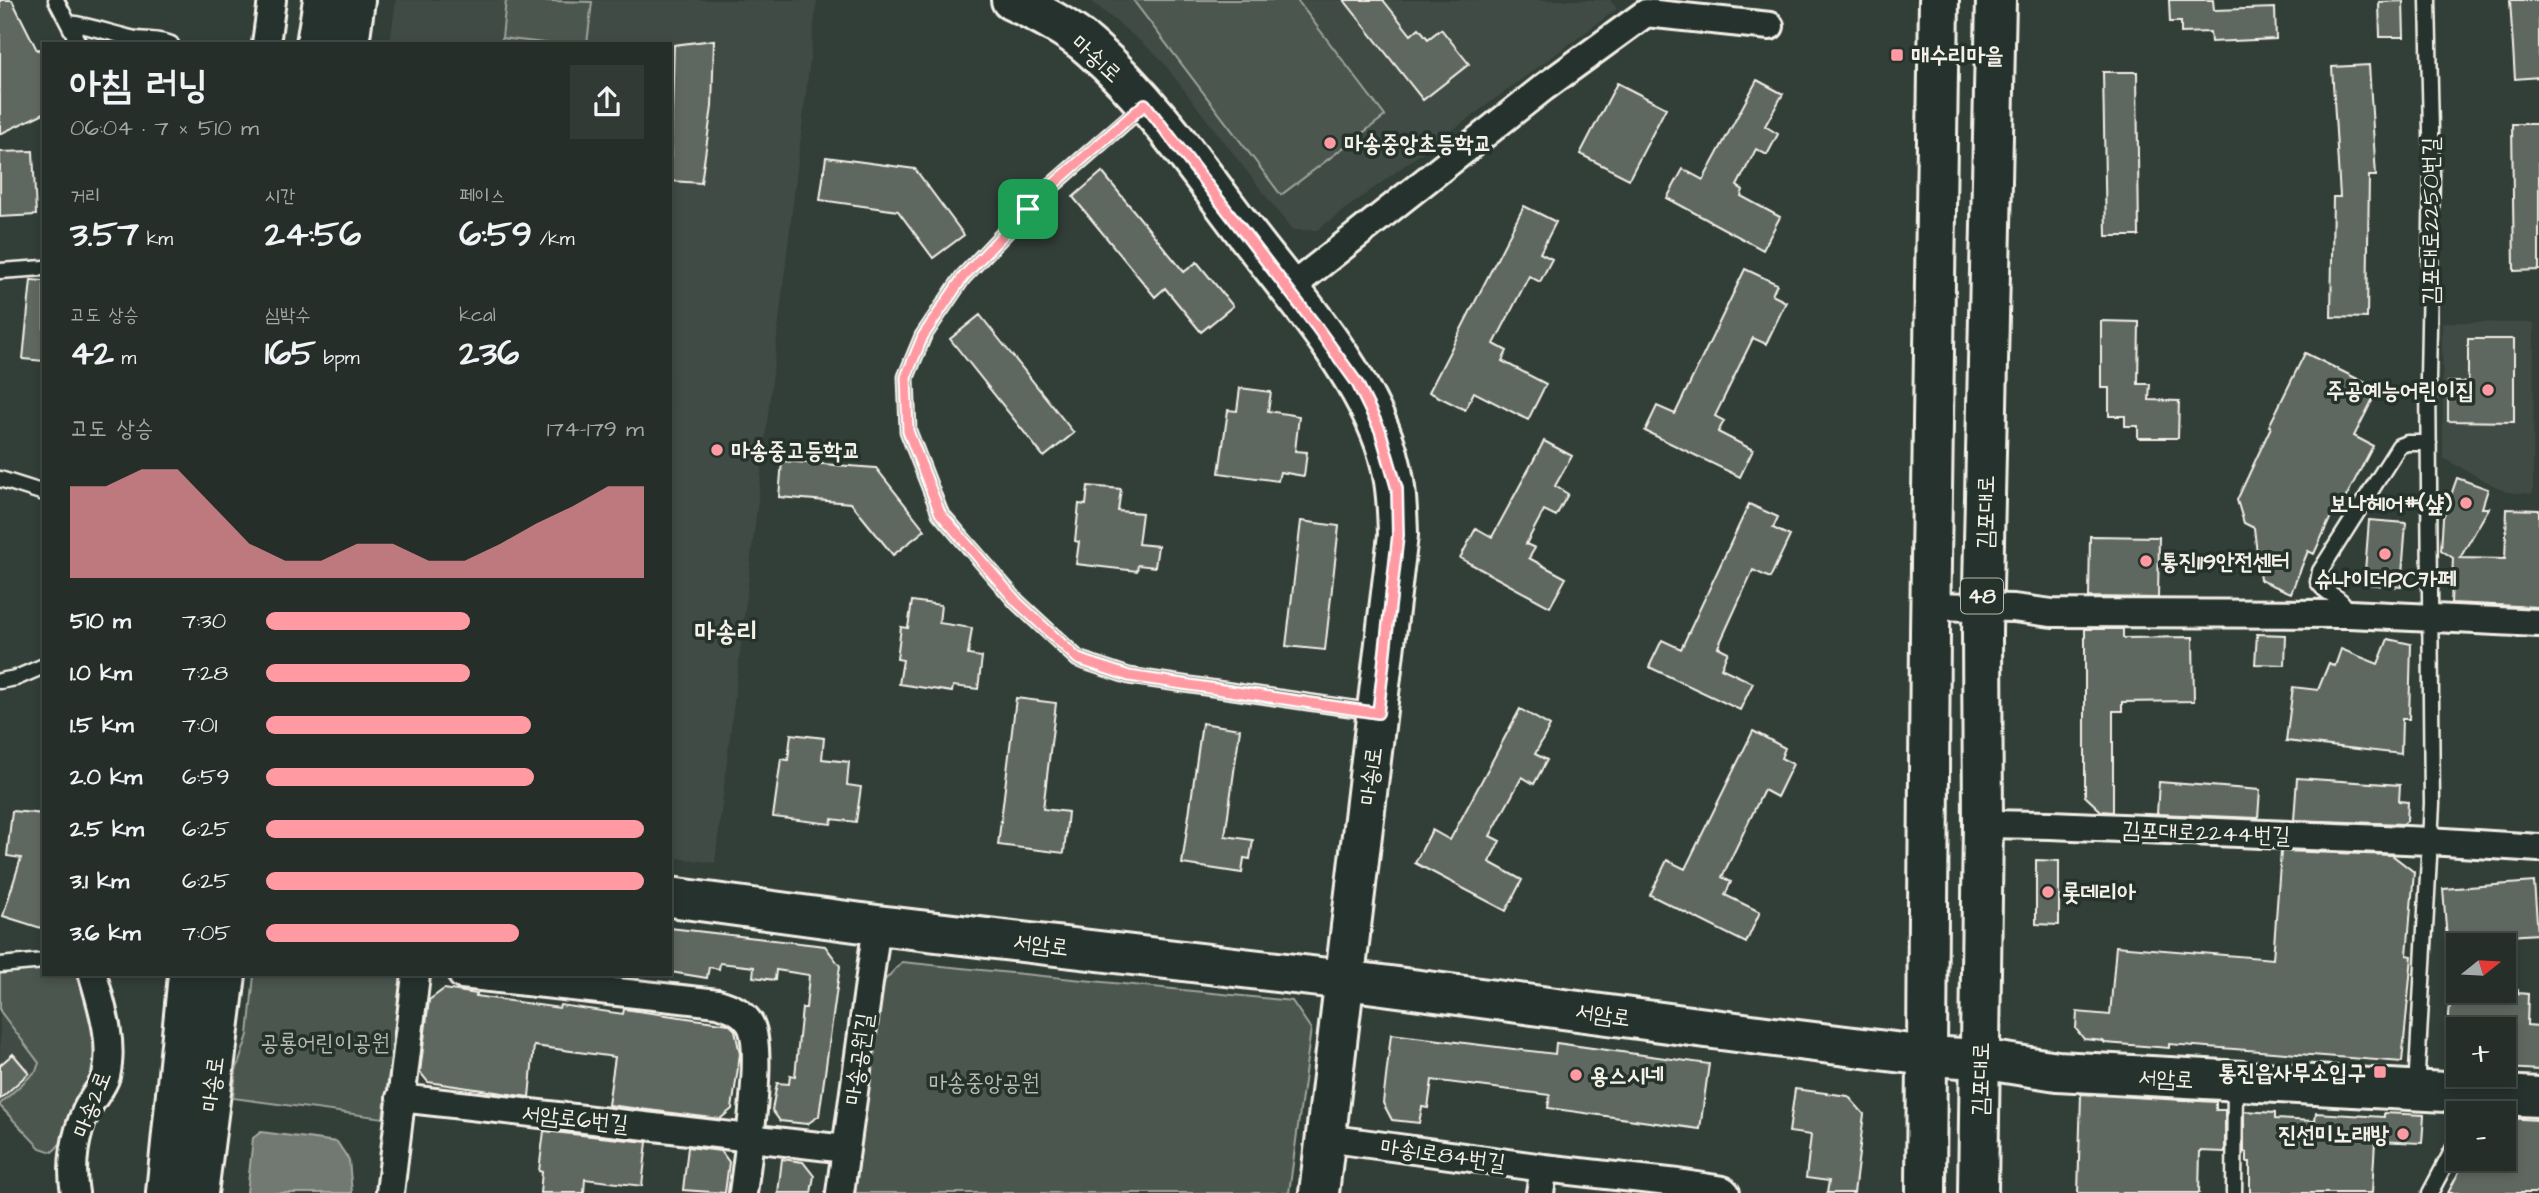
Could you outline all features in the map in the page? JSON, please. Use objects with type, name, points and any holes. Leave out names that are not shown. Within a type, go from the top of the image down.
[{"type":"street","points":[[267,42],[272,0]]},
{"type":"street","points":[[316,42],[323,0]]},
{"type":"street","points":[[349,42],[355,0]]},
{"type":"street","name":"마송1로","points":[[1011,0],[1046,17],[1092,48],[1145,104],[1289,289],[1357,383],[1380,430],[1397,489],[1398,535],[1320,1193]]},
{"type":"street","name":"48","points":[[1926,1193],[1940,0]]},
{"type":"street","name":"김포대로","points":[[1978,1193],[1983,824],[1982,607],[1996,0]]},
{"type":"street","points":[[1289,289],[1543,88],[1646,13],[1770,26]]},
{"type":"street","points":[[1931,607],[1982,607],[2052,612],[2349,614],[2539,622]]},
{"type":"street","name":"김포대로2244번길","points":[[1983,824],[2429,841],[2539,848]]},
{"type":"street","name":"서암로","points":[[672,897],[877,925],[1345,980],[1927,1056],[1980,1059],[2057,1071],[2416,1092],[2479,1100],[2539,1097]]},
{"type":"street","name":"마송공원길","points":[[840,1193],[877,925]]},
{"type":"street","name":"마송2로","points":[[75,1193],[75,1140],[88,1108],[105,1078],[108,1049],[105,1016],[93,976]]},
{"type":"street","name":"마송로","points":[[166,1193],[188,976]]},
{"type":"street","name":"마송로","points":[[198,1193],[226,976]]},
{"type":"street","points":[[390,1193],[416,976]]},
{"type":"street","points":[[471,976],[718,1003],[737,1010],[751,1024],[756,1049],[743,1193]]},
{"type":"street","name":"서암로6번길","points":[[400,1098],[846,1149]]},
{"type":"street","name":"마송1로84번길","points":[[1326,1138],[1542,1181],[1678,1183],[1724,1190],[1726,1193]]},
{"type":"lane","points":[[56,0],[78,42]]},
{"type":"lane","name":"김포대로2250번길","points":[[2428,0],[2432,174],[2429,443],[2432,804],[2429,841]]},
{"type":"lane","points":[[69,23],[133,38],[166,42]]},
{"type":"lane","points":[[1145,104],[1039,197],[963,277],[923,336],[906,377],[908,431],[940,513],[1017,602],[1078,659],[1129,676],[1378,713]]},
{"type":"lane","points":[[0,271],[42,268]]},
{"type":"lane","points":[[2349,614],[2343,599],[2323,590],[2318,582],[2319,571],[2399,446],[2407,443],[2429,443]]},
{"type":"lane","points":[[0,479],[42,492]]},
{"type":"lane","points":[[0,681],[16,678],[42,667]]},
{"type":"lane","points":[[2416,1092],[2429,841]]},
{"type":"lane","points":[[0,965],[42,961]]},
{"type":"lane","points":[[2234,1193],[2235,1082]]},
{"type":"lane","points":[[2430,1193],[2446,1163]]},
{"type":"shaded area","name":"마송중고등학교","points":[[396,0],[817,0],[715,863],[672,857],[672,42],[390,42]]},
{"type":"shaded area","name":"마송중앙초등학교","points":[[1090,0],[1610,0],[1617,9],[1317,230],[1292,230],[1158,56]]},
{"type":"shaded area","name":"주공예능어린이집","points":[[2442,322],[2534,323],[2533,494],[2506,492],[2443,458]]},
{"type":"shaded area","points":[[0,1011],[39,1063],[36,1071],[0,1104]]},
{"type":"shaded area","points":[[261,1132],[337,1142],[349,1160],[352,1193],[247,1193],[253,1138]]},
{"type":"green space","points":[[506,0],[592,2],[587,42],[535,42],[502,38]]},
{"type":"green space","points":[[1133,0],[1297,0],[1385,116],[1281,195]]},
{"type":"green space","name":"마송중앙공원","points":[[902,962],[1292,1001],[1311,1029],[1289,1193],[855,1193],[882,983]]},
{"type":"green space","points":[[42,968],[42,976],[81,976],[93,1014],[98,1038],[90,1082],[68,1132],[52,1152],[40,1148],[0,1106],[36,1071],[39,1063],[0,1011],[0,972]]},
{"type":"green space","name":"공룡어린이공원","points":[[254,976],[402,976],[383,1118],[233,1098],[236,1071],[248,1035]]},
{"type":"building","points":[[0,0],[12,0],[37,50],[42,54],[42,114],[0,134]]},
{"type":"building","name":"마송중앙초등학교","points":[[1344,0],[1383,0],[1411,35],[1419,28],[1428,39],[1441,29],[1469,64],[1423,100]]},
{"type":"building","points":[[2169,0],[2213,0],[2214,10],[2275,8],[2276,39],[2211,42],[2210,32],[2181,33],[2181,22],[2170,22]]},
{"type":"building","points":[[2510,0],[2539,0],[2539,77],[2515,79]]},
{"type":"building","points":[[2403,1],[2404,37],[2380,37],[2379,2]]},
{"type":"building","points":[[714,40],[712,107],[701,183],[672,181],[674,45]]},
{"type":"building","points":[[2369,65],[2376,176],[2369,176],[2367,318],[2331,317],[2333,197],[2340,197],[2332,67]]},
{"type":"building","points":[[2103,72],[2137,72],[2139,236],[2106,236]]},
{"type":"building","points":[[1757,80],[1783,94],[1765,126],[1778,134],[1767,155],[1756,149],[1737,186],[1743,190],[1741,196],[1780,217],[1763,250],[1667,198],[1683,169],[1703,180]]},
{"type":"building","points":[[1617,83],[1666,108],[1629,179],[1580,154]]},
{"type":"building","points":[[2512,124],[2539,124],[2539,270],[2514,271]]},
{"type":"building","points":[[33,151],[36,215],[0,217],[0,152]]},
{"type":"building","points":[[826,157],[915,169],[964,235],[933,258],[898,211],[820,200]]},
{"type":"building","points":[[1102,172],[1184,272],[1197,262],[1233,306],[1201,332],[1165,288],[1155,297],[1073,197]]},
{"type":"building","points":[[1524,206],[1556,222],[1540,253],[1552,259],[1540,282],[1529,276],[1494,344],[1507,351],[1502,361],[1546,384],[1528,420],[1474,392],[1465,410],[1429,392]]},
{"type":"building","points":[[1745,269],[1777,284],[1772,295],[1786,302],[1766,344],[1753,338],[1715,416],[1724,421],[1718,432],[1753,450],[1740,477],[1645,431],[1657,406],[1675,414]]},
{"type":"building","points":[[31,280],[42,281],[42,361],[23,359]]},
{"type":"building","points":[[980,315],[1074,433],[1044,457],[950,339]]},
{"type":"building","points":[[2101,321],[2139,322],[2138,384],[2150,384],[2149,400],[2179,401],[2178,438],[2138,438],[2138,426],[2125,426],[2125,416],[2109,416],[2109,388],[2101,388]]},
{"type":"building","points":[[2468,339],[2514,339],[2514,422],[2448,421],[2448,382],[2468,382]]},
{"type":"building","points":[[2305,353],[2378,389],[2354,436],[2373,446],[2337,514],[2333,512],[2314,554],[2308,551],[2291,593],[2260,580],[2254,528],[2244,523],[2237,500]]},
{"type":"building","points":[[1240,388],[1271,392],[1268,411],[1299,416],[1295,451],[1307,452],[1304,476],[1280,472],[1278,481],[1219,473],[1228,410],[1237,411]]},
{"type":"building","points":[[1544,441],[1572,456],[1555,486],[1568,494],[1556,516],[1544,510],[1526,544],[1535,548],[1529,558],[1566,578],[1550,607],[1460,558],[1476,528],[1492,537]]},
{"type":"building","points":[[782,461],[876,468],[925,530],[893,555],[851,503],[779,497]]},
{"type":"building","points":[[2457,478],[2488,489],[2482,508],[2489,508],[2460,558],[2505,559],[2507,509],[2539,510],[2539,607],[2451,603],[2453,558],[2441,550],[2443,518]]},
{"type":"building","points":[[1088,486],[1121,489],[1118,511],[1142,513],[1138,544],[1158,546],[1155,567],[1138,565],[1137,571],[1076,564],[1079,542],[1075,541],[1079,504],[1086,505]]},
{"type":"building","points":[[1749,504],[1778,517],[1773,528],[1790,536],[1770,578],[1753,570],[1718,647],[1728,652],[1721,668],[1753,683],[1740,710],[1649,667],[1662,640],[1681,649]]},
{"type":"building","name":"슈나이더PC카페","points":[[2369,520],[2406,523],[2401,587],[2364,584]]},
{"type":"building","points":[[1301,521],[1339,526],[1325,650],[1286,646]]},
{"type":"building","points":[[2090,536],[2159,537],[2158,598],[2089,597]]},
{"type":"building","points":[[912,601],[941,605],[939,623],[972,628],[968,655],[982,657],[978,689],[953,686],[952,692],[899,684],[903,660],[897,659],[901,627],[908,628]]},
{"type":"building","points":[[2085,629],[2123,629],[2123,638],[2193,637],[2194,701],[2122,702],[2122,711],[2113,711],[2113,812],[2101,811],[2085,796]]},
{"type":"building","points":[[2257,634],[2286,635],[2285,665],[2255,664]]},
{"type":"building","points":[[2388,639],[2411,644],[2409,719],[2402,719],[2401,754],[2286,741],[2293,687],[2318,690],[2329,663],[2335,666],[2341,649],[2378,664]]},
{"type":"building","points":[[1016,698],[1056,703],[1043,809],[1068,812],[1064,853],[998,845]]},
{"type":"building","points":[[1520,709],[1550,726],[1535,754],[1547,760],[1534,784],[1522,777],[1490,836],[1500,841],[1489,862],[1522,880],[1506,911],[1415,863],[1432,830],[1450,840]]},
{"type":"building","points":[[1202,723],[1240,729],[1225,836],[1253,840],[1250,859],[1244,858],[1242,873],[1182,864]]},
{"type":"building","points":[[1753,731],[1785,748],[1781,758],[1793,764],[1777,797],[1764,790],[1722,877],[1731,882],[1725,895],[1760,912],[1746,943],[1650,895],[1667,860],[1685,869]]},
{"type":"building","points":[[791,734],[824,738],[822,759],[849,762],[847,785],[861,787],[856,822],[832,819],[831,824],[773,817],[781,759],[788,760]]},
{"type":"building","points":[[2297,778],[2400,785],[2399,801],[2408,802],[2407,821],[2403,824],[2294,820]]},
{"type":"building","points":[[2159,782],[2260,790],[2258,818],[2157,814]]},
{"type":"building","points":[[12,811],[42,814],[42,928],[3,916],[21,858],[7,856]]},
{"type":"building","points":[[2281,851],[2392,855],[2414,872],[2407,955],[2412,956],[2402,1062],[2169,1044],[2169,1048],[2084,1039],[2076,1029],[2077,1012],[2110,1015],[2116,946],[2273,959]]},
{"type":"building","points":[[2036,860],[2059,861],[2059,925],[2036,924]]},
{"type":"building","points":[[2534,882],[2538,934],[2446,933],[2443,889]]},
{"type":"building","points":[[672,928],[825,946],[840,966],[819,1116],[807,1124],[780,1121],[772,1110],[777,1083],[789,1084],[790,1075],[795,1076],[802,1008],[806,1008],[809,975],[776,970],[775,980],[753,977],[754,967],[720,963],[719,969],[709,967],[707,978],[672,972]]},
{"type":"building","points":[[444,989],[559,1008],[560,1005],[623,1014],[624,1009],[729,1024],[735,1030],[740,1054],[732,1109],[720,1119],[608,1105],[615,1057],[534,1046],[529,1097],[428,1082],[420,1072],[429,1000]]},
{"type":"building","points":[[2516,990],[2518,993],[2528,994],[2527,1025],[2539,1026],[2539,1070],[2516,1069],[2516,1017],[2449,1017],[2450,1003],[2516,1003]]},
{"type":"building","points":[[1391,1034],[1555,1054],[1556,1043],[1709,1064],[1700,1129],[1548,1108],[1550,1095],[1432,1080],[1428,1108],[1422,1107],[1419,1123],[1392,1120],[1383,1103]]},
{"type":"building","points":[[13,1054],[29,1073],[0,1099],[0,1065]]},
{"type":"building","points":[[1795,1089],[1848,1096],[1864,1114],[1854,1193],[1827,1193],[1829,1181],[1806,1178],[1811,1135],[1789,1132]]},
{"type":"building","points":[[2081,1094],[2216,1102],[2216,1110],[2225,1110],[2225,1152],[2200,1151],[2199,1193],[2078,1193]]},
{"type":"building","points":[[2244,1111],[2275,1113],[2275,1119],[2315,1121],[2316,1113],[2384,1117],[2384,1113],[2424,1115],[2422,1143],[2375,1141],[2372,1193],[2250,1193],[2250,1162],[2247,1162],[2247,1153],[2244,1152]]},
{"type":"building","points":[[2516,1119],[2539,1120],[2539,1193],[2448,1193],[2459,1171],[2516,1171]]},
{"type":"building","points":[[544,1131],[647,1142],[642,1186],[585,1179],[584,1193],[540,1193],[542,1172],[539,1171]]},
{"type":"building","points":[[688,1147],[721,1151],[729,1162],[725,1193],[683,1190]]},
{"type":"building","points":[[782,1159],[803,1162],[814,1176],[811,1193],[778,1193]]},
{"type":"place","name":"매수리마을","points":[[1897,55]]},
{"type":"place","name":"마송중앙초등학교","points":[[1330,143]]},
{"type":"place","name":"주공예능어린이집","points":[[2488,390]]},
{"type":"place","name":"마송중고등학교","points":[[717,450]]},
{"type":"place","name":"보나헤어#(샾)","points":[[2466,503]]},
{"type":"place","name":"슈나이더PC카페","points":[[2385,554]]},
{"type":"place","name":"통진119안전센터","points":[[2146,561]]},
{"type":"place","name":"롯데리아","points":[[2048,892]]},
{"type":"place","name":"통진읍사무소입구","points":[[2380,1072]]},
{"type":"place","name":"용스시네","points":[[1576,1075]]},
{"type":"place","name":"진선미노래방","points":[[2403,1134]]},
{"type":"district","name":"마송리","points":[[726,631]]},
{"type":"route","points":[[1145,104],[1289,289],[1357,383],[1380,430],[1397,489],[1398,535],[1378,713],[1129,676],[1078,659],[1017,602],[940,513],[908,431],[906,377],[923,336],[963,277],[1028,209],[1145,104]]}]
